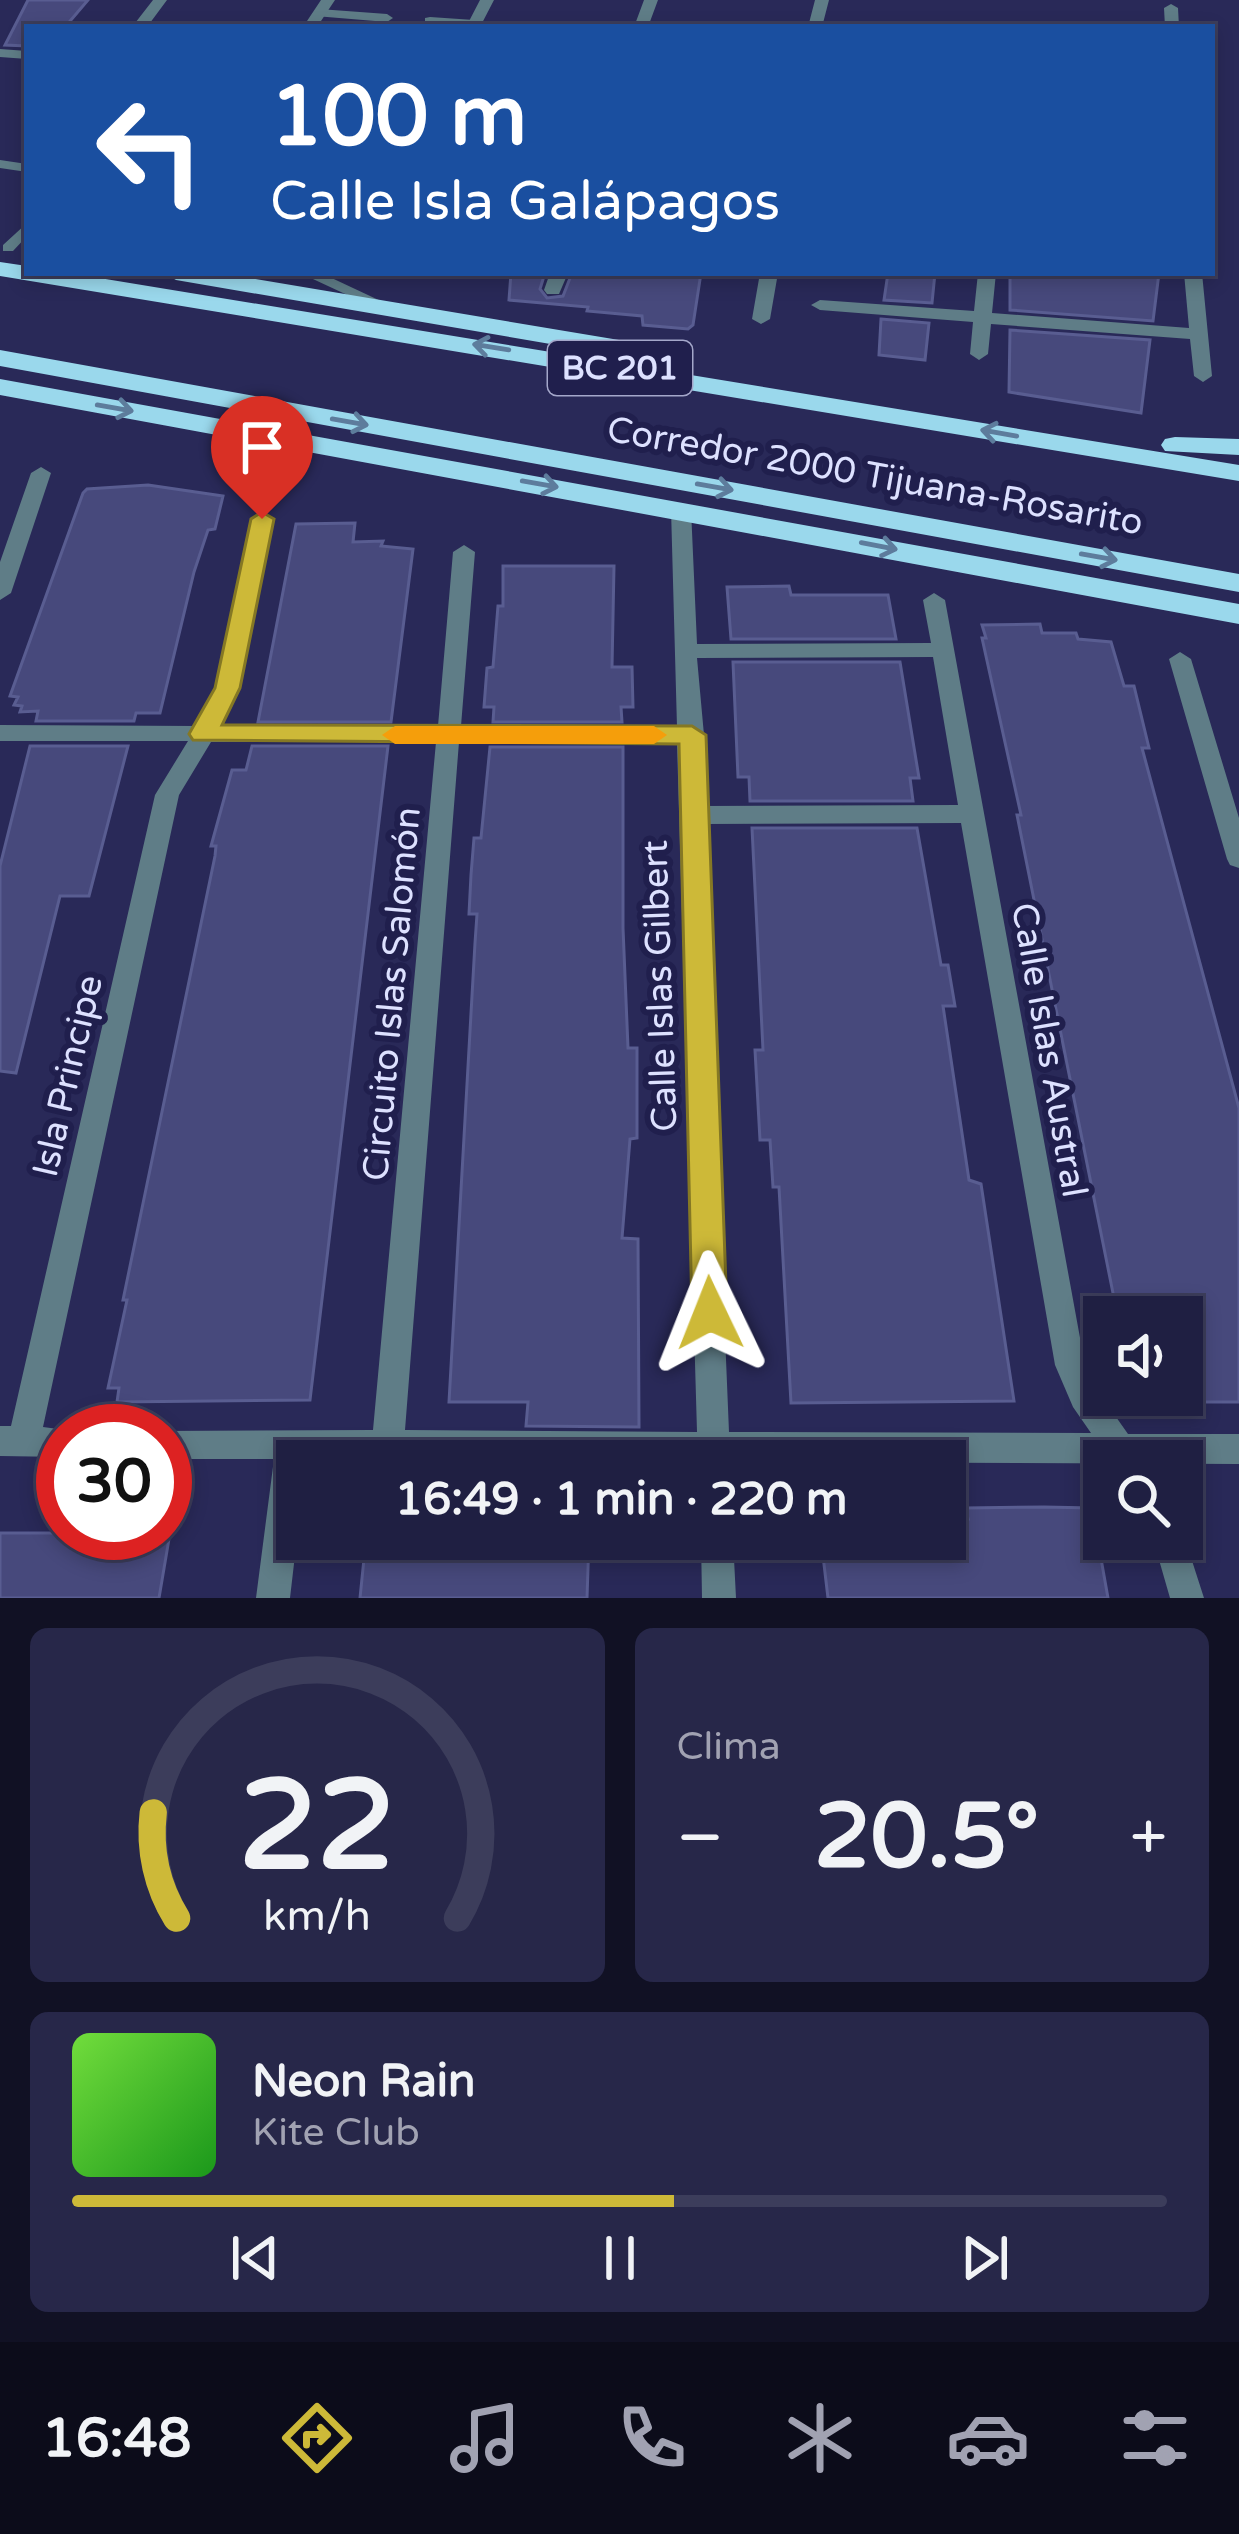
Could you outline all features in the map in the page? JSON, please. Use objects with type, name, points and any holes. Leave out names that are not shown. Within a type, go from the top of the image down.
[{"type":"highway","name":"Corredor 2000 Tijuana-Rosarito","points":[[113,276],[1239,473]]},
{"type":"highway","points":[[196,276],[635,347],[800,399]]},
{"type":"highway","name":"Corredor 2000 Tijuana-Rosarito","points":[[0,358],[1239,583]]},
{"type":"highway","points":[[0,387],[1239,614]]},
{"type":"highway","points":[[1045,441],[1239,446]]},
{"type":"street","points":[[141,24],[160,0]]},
{"type":"street","points":[[1171,8],[1172,24]]},
{"type":"street","points":[[761,319],[768,276]]},
{"type":"street","points":[[979,354],[987,276]]},
{"type":"street","points":[[1193,276],[1203,376]]},
{"type":"street","points":[[820,305],[1198,334]]},
{"type":"street","points":[[0,593],[41,473]]},
{"type":"street","name":"Calle Islas Gilbert","points":[[681,509],[714,1440]]},
{"type":"street","name":"Isla Principe","points":[[12,1441],[167,795],[221,707],[262,519]]},
{"type":"street","name":"Circuito Islas Salomón","points":[[388,1440],[464,552]]},
{"type":"street","name":"Calle Islas Austral","points":[[934,599],[1070,1365],[1084,1397],[1114,1440]]},
{"type":"street","points":[[688,652],[941,650]]},
{"type":"street","points":[[1180,659],[1239,859]]},
{"type":"street","points":[[0,734],[692,735]]},
{"type":"street","points":[[694,815],[969,814]]},
{"type":"street","points":[[192,1444],[276,1446]]},
{"type":"street","points":[[1203,1450],[1239,1448]]},
{"type":"street","points":[[966,1455],[1083,1455]]},
{"type":"street","points":[[273,1598],[278,1560]]},
{"type":"street","points":[[718,1560],[719,1598]]},
{"type":"street","points":[[1175,1560],[1187,1598]]},
{"type":"lane","points":[[319,13],[387,17]]},
{"type":"lane","points":[[430,21],[456,24]]},
{"type":"lane","points":[[315,276],[377,303]]},
{"type":"building","points":[[28,0],[88,0],[68,24],[24,24],[24,46],[5,45]]},
{"type":"building","points":[[511,276],[544,276],[540,289],[547,298],[563,296],[571,276],[701,276],[693,325],[688,329],[643,325],[642,316],[587,311],[588,307],[509,300]]},
{"type":"building","points":[[888,276],[935,276],[932,303],[884,300]]},
{"type":"building","points":[[1010,276],[1159,276],[1153,321],[1010,310]]},
{"type":"building","points":[[881,319],[929,323],[925,360],[879,355]]},
{"type":"building","points":[[1010,330],[1150,340],[1141,413],[1009,392]]},
{"type":"building","points":[[148,485],[223,496],[215,529],[208,530],[194,572],[160,713],[136,713],[134,721],[36,721],[38,711],[20,712],[22,706],[14,705],[18,697],[10,696],[83,493]]},
{"type":"building","points":[[355,523],[353,542],[383,541],[381,546],[413,549],[391,722],[258,722],[296,524]]},
{"type":"building","points":[[503,566],[614,566],[612,667],[632,667],[633,707],[621,707],[622,722],[493,722],[494,707],[484,707],[498,606],[503,606]]},
{"type":"building","points":[[789,586],[791,595],[888,595],[896,639],[731,639],[727,587]]},
{"type":"building","points":[[1040,624],[1042,633],[1076,633],[1078,639],[1111,642],[1124,686],[1134,686],[1149,748],[1142,748],[1239,1108],[1239,1402],[1203,1402],[1203,1296],[1114,1296],[982,625]]},
{"type":"building","points":[[733,662],[900,662],[919,778],[910,778],[913,801],[750,801],[749,777],[738,777]]},
{"type":"building","points":[[30,746],[128,746],[89,896],[60,896],[16,1073],[0,1071],[0,866]]},
{"type":"building","points":[[252,746],[388,746],[310,1400],[117,1402],[119,1388],[108,1388],[215,856],[216,846],[211,846],[232,770],[246,770]]},
{"type":"building","points":[[490,747],[623,747],[623,928],[628,1048],[637,1048],[637,1138],[630,1139],[622,1238],[638,1239],[639,1427],[526,1426],[528,1402],[449,1402],[477,914],[469,914],[471,875],[474,838],[481,838]]},
{"type":"building","points":[[752,828],[917,828],[941,965],[948,965],[955,1006],[943,1006],[969,1180],[981,1184],[1014,1401],[791,1403],[779,1187],[773,1187],[770,1140],[760,1140],[755,1050],[763,1050]]},
{"type":"building","points":[[966,1508],[1083,1508],[1083,1560],[1101,1560],[1108,1598],[828,1598],[823,1560],[966,1560]]},
{"type":"building","points":[[0,1533],[36,1533],[36,1560],[165,1560],[159,1598],[0,1598]]},
{"type":"building","points":[[364,1560],[588,1560],[587,1598],[360,1598]]},
{"type":"slow traffic","points":[[395,735],[654,735]]},
{"type":"route","points":[[262,519],[227,688],[221,707],[202,734],[692,735],[710,1313]]}]
